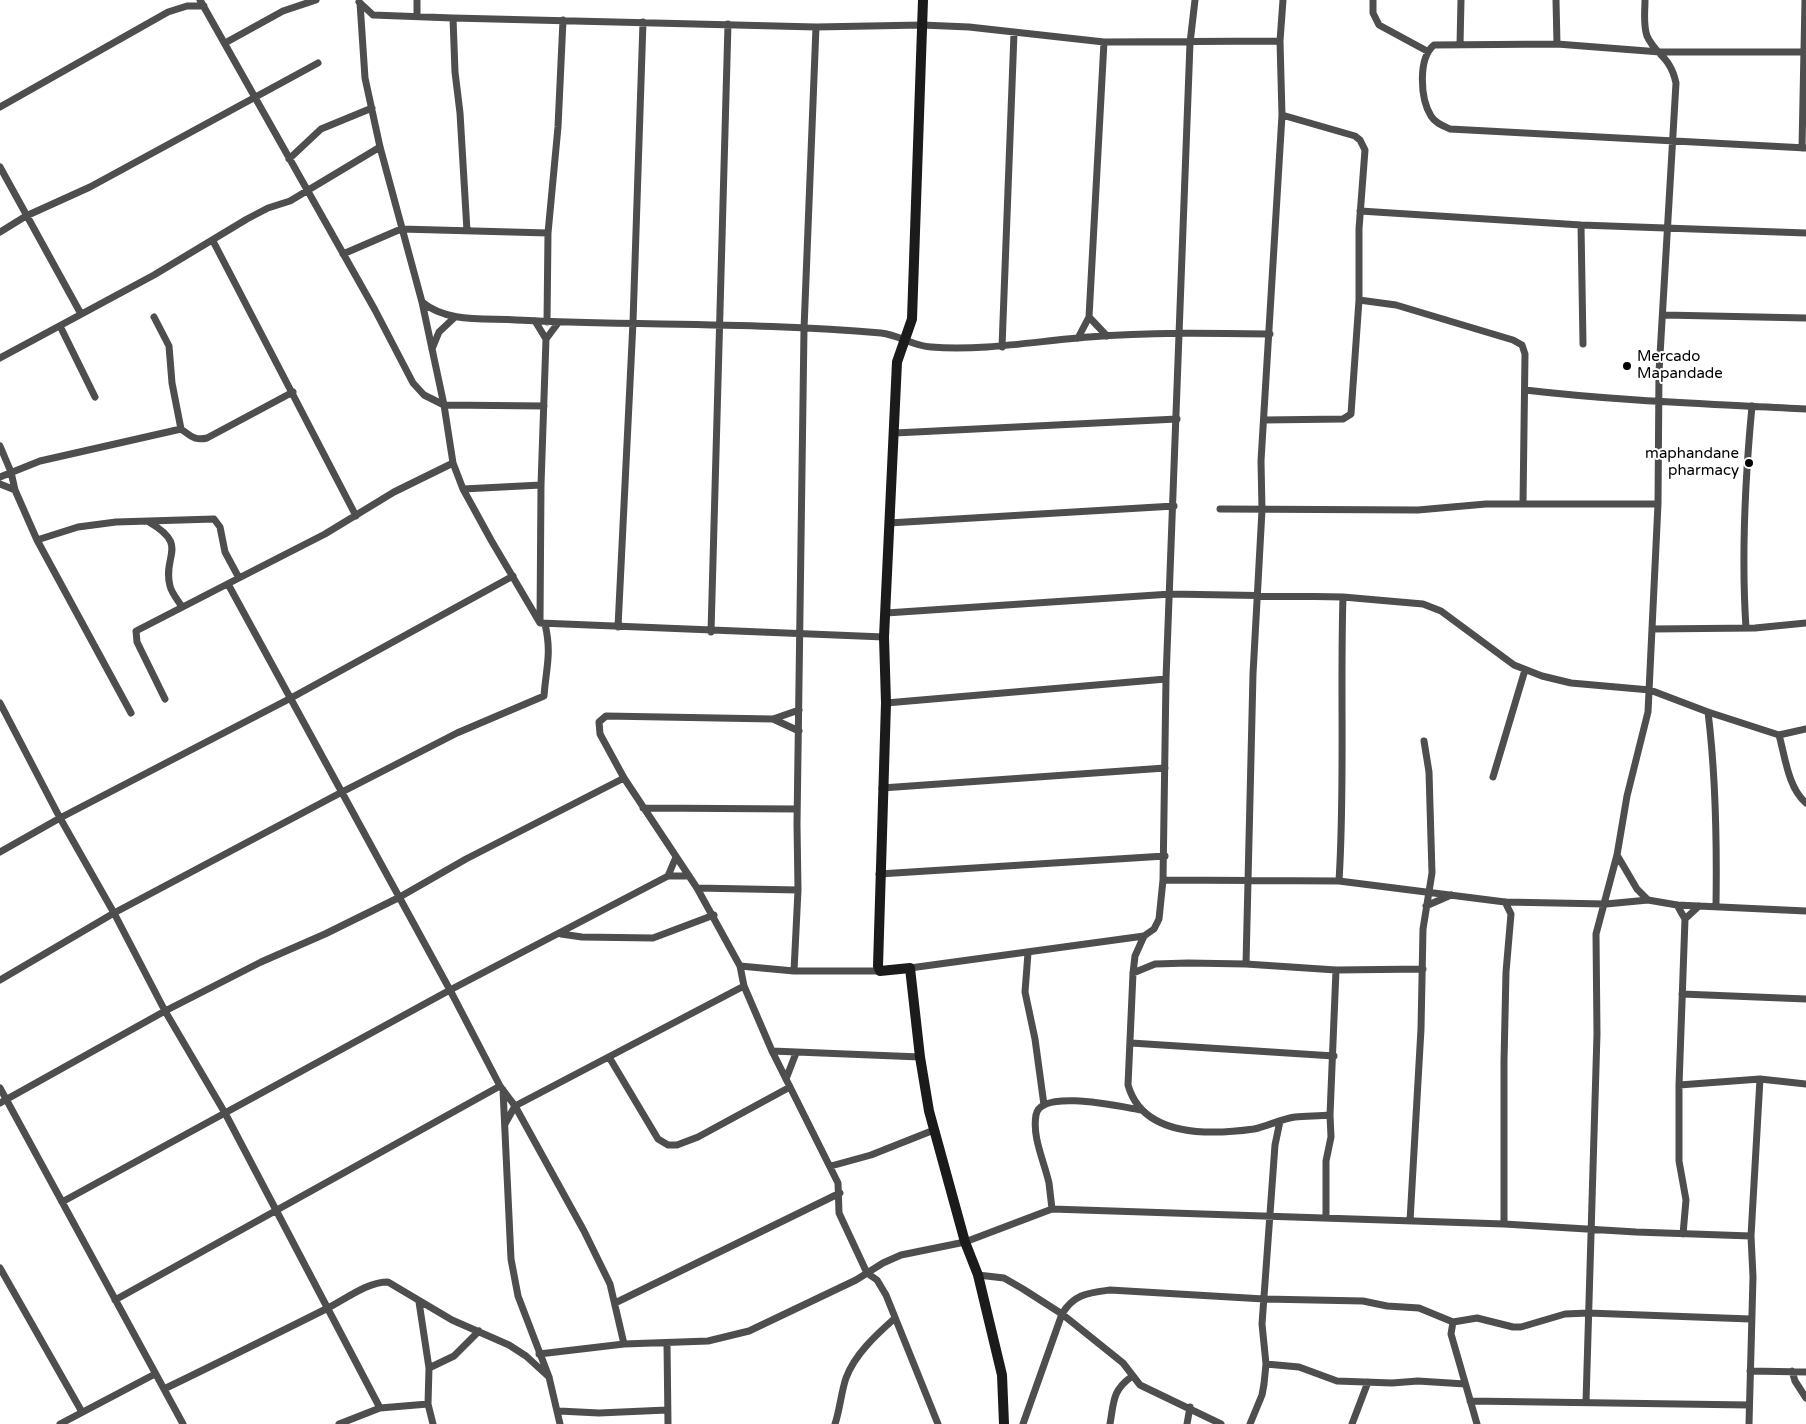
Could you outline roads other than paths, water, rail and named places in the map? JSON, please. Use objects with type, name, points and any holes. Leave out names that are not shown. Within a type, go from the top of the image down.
[{"type":"street","points":[[226,43],[283,11],[316,0]]},
{"type":"street","points":[[417,0],[417,16]]},
{"type":"street","points":[[880,971],[878,966],[880,874],[886,703],[884,637],[895,433],[896,362],[912,319],[922,0]]},
{"type":"street","points":[[740,966],[794,971],[880,971],[910,968],[1144,936],[1154,929],[1159,919],[1165,856],[1166,679],[1171,594],[1190,43],[1195,0]]},
{"type":"street","points":[[1246,964],[1246,879],[1253,674],[1262,510],[1264,420],[1282,115],[1280,41],[1283,0]]},
{"type":"street","points":[[1373,0],[1373,13],[1378,25],[1427,51]]},
{"type":"street","points":[[1460,45],[1461,0]]},
{"type":"street","points":[[1556,0],[1557,44]]},
{"type":"street","points":[[1586,1402],[1597,1034],[1596,934],[1598,921],[1606,904],[1617,856],[1627,796],[1648,712],[1658,504],[1658,400],[1664,315],[1667,228],[1674,140],[1676,83],[1673,70],[1647,35],[1645,0]]},
{"type":"street","points":[[1803,52],[1660,52],[1557,44],[1434,45],[1427,51],[1423,64],[1425,100],[1431,116],[1443,126],[1460,130],[1804,148],[1803,52],[1805,0]]},
{"type":"street","points":[[359,1],[373,15],[816,26],[922,25],[969,27],[1104,42],[1280,41]]},
{"type":"street","points":[[0,980],[114,913],[342,792],[457,733],[544,696],[549,666],[549,643],[543,623],[513,576],[463,488],[453,463],[444,405],[422,302],[380,147],[372,108],[366,78],[359,1]]},
{"type":"street","points":[[0,107],[152,21],[188,3],[202,3],[226,43],[254,98],[343,254],[413,383],[424,395],[444,405],[544,406]]},
{"type":"street","points":[[362,26],[373,15]]},
{"type":"street","points":[[453,18],[467,232]]},
{"type":"street","points":[[547,322],[548,232],[558,127],[563,20]]},
{"type":"street","points":[[618,627],[633,322],[642,22]]},
{"type":"street","points":[[711,632],[728,24]]},
{"type":"street","points":[[794,971],[798,890],[797,810],[800,710],[799,632],[804,329],[816,26]]},
{"type":"street","points":[[1002,347],[1014,33]]},
{"type":"street","points":[[1078,338],[1089,317],[1104,42]]},
{"type":"street","points":[[0,232],[26,216],[90,187],[318,63]]},
{"type":"street","points":[[289,159],[321,129],[372,108]]},
{"type":"street","points":[[1264,420],[1343,419],[1351,414],[1359,300],[1360,211],[1364,150],[1360,140],[1345,132],[1282,115]]},
{"type":"street","points":[[0,358],[213,241],[247,219],[268,208],[290,201],[380,147]]},
{"type":"street","points":[[0,166],[81,314]]},
{"type":"street","points":[[1360,211],[1580,225],[1806,233]]},
{"type":"street","points":[[1580,225],[1583,344]]},
{"type":"street","points":[[343,254],[401,228],[467,232],[548,232]]},
{"type":"street","points":[[213,241],[356,516]]},
{"type":"street","points":[[1359,300],[1396,305],[1518,342],[1526,354],[1523,504]]},
{"type":"street","points":[[422,302],[431,309],[455,317],[558,323],[633,322],[882,333],[930,347],[1002,347],[1078,338],[1179,332],[1270,334]]},
{"type":"street","points":[[1664,315],[1806,318]]},
{"type":"street","points":[[154,317],[169,346],[172,383],[181,429]]},
{"type":"street","points":[[432,349],[439,332],[455,317]]},
{"type":"street","points":[[1089,317],[1107,336]]},
{"type":"street","points":[[535,321],[546,339],[541,485],[543,623]]},
{"type":"street","points":[[546,339],[558,323]]},
{"type":"street","points":[[60,326],[95,397]]},
{"type":"street","points":[[1525,390],[1626,400],[1658,400],[1806,409]]},
{"type":"street","points":[[0,477],[40,461],[181,429],[198,440],[207,438],[293,392]]},
{"type":"street","points":[[1746,628],[1743,574],[1743,518],[1752,406]]},
{"type":"street","points":[[895,433],[1177,419]]},
{"type":"street","points":[[0,446],[11,472],[15,490],[37,540],[131,713]]},
{"type":"street","points":[[165,699],[137,642],[136,631],[356,516],[394,492],[453,463]]},
{"type":"street","points":[[0,484],[15,490]]},
{"type":"street","points":[[463,488],[541,485]]},
{"type":"street","points":[[1220,509],[1418,510],[1476,504],[1658,504]]},
{"type":"street","points":[[889,523],[1174,506]]},
{"type":"street","points":[[37,540],[78,527],[96,524],[214,518],[220,527],[225,552],[239,578]]},
{"type":"street","points":[[149,522],[169,536],[172,558],[170,587],[182,607]]},
{"type":"street","points":[[0,852],[60,818],[291,698],[513,576]]},
{"type":"street","points":[[228,584],[450,990],[501,1088],[515,1106],[584,1231],[610,1284],[624,1344]]},
{"type":"street","points":[[886,613],[1171,594],[1343,597],[1424,604],[1441,611],[1514,665],[1525,670],[1571,683],[1650,690],[1708,712],[1779,735],[1806,729]]},
{"type":"street","points":[[1339,881],[1342,822],[1340,672],[1343,597]]},
{"type":"street","points":[[543,623],[711,632],[799,632],[884,637]]},
{"type":"street","points":[[1652,629],[1746,628],[1806,623]]},
{"type":"street","points":[[1493,777],[1525,670]]},
{"type":"street","points":[[886,703],[1166,679]]},
{"type":"street","points":[[0,703],[60,818],[114,913],[165,1012],[226,1113],[380,1408]]},
{"type":"street","points":[[800,710],[773,719],[606,716],[599,722],[600,734],[624,778],[714,915],[740,966],[744,986],[772,1051],[831,1166],[840,1193],[839,1213],[867,1273],[882,1288],[938,1424]]},
{"type":"street","points":[[1708,712],[1715,765],[1717,815],[1716,906]]},
{"type":"street","points":[[773,719],[799,731]]},
{"type":"street","points":[[1779,735],[1788,769],[1798,794],[1806,803]]},
{"type":"street","points":[[1410,1221],[1423,969],[1423,929],[1432,873],[1430,788],[1424,741]]},
{"type":"street","points":[[882,788],[1165,768]]},
{"type":"street","points":[[3,1101],[165,1012],[261,962],[325,934],[398,898],[466,859],[624,778]]},
{"type":"street","points":[[644,808],[797,810]]},
{"type":"street","points":[[880,874],[1165,856]]},
{"type":"street","points":[[1617,856],[1637,889],[1648,900]]},
{"type":"street","points":[[668,876],[676,857]]},
{"type":"street","points":[[62,1202],[450,990],[561,934],[668,876],[689,876]]},
{"type":"street","points":[[1164,880],[1339,881],[1505,902],[1606,904],[1648,900],[1677,905],[1806,911]]},
{"type":"street","points":[[697,888],[798,890]]},
{"type":"street","points":[[1426,906],[1452,894]]},
{"type":"street","points":[[1504,1224],[1506,972],[1511,914],[1520,901]]},
{"type":"street","points":[[1505,902],[1511,914]]},
{"type":"street","points":[[1677,905],[1685,919],[1679,1085],[1679,1162],[1686,1200],[1683,1234]]},
{"type":"street","points":[[1685,919],[1699,906]]},
{"type":"street","points":[[561,934],[582,937],[653,938],[714,915]]},
{"type":"street","points":[[1141,1110],[1128,1086],[1133,973],[1135,956],[1144,936]]},
{"type":"street","points":[[1028,953],[1025,992],[1035,1039],[1044,1105]]},
{"type":"street","points":[[1133,973],[1161,964],[1246,964],[1336,970],[1423,969]]},
{"type":"street","points":[[910,968],[920,1057],[934,1130],[965,1242],[978,1276],[1002,1375],[1004,1424]]},
{"type":"street","points":[[1326,1218],[1326,1161],[1331,1137],[1330,1115],[1334,1056],[1336,970]]},
{"type":"street","points":[[505,1125],[515,1106],[744,986]]},
{"type":"street","points":[[1682,994],[1806,999]]},
{"type":"street","points":[[1131,1042],[1334,1056]]},
{"type":"street","points":[[772,1051],[920,1057]]},
{"type":"street","points":[[786,1079],[796,1053]]},
{"type":"street","points":[[609,1057],[658,1139],[668,1145],[677,1145],[698,1137],[790,1087]]},
{"type":"street","points":[[1679,1085],[1720,1084],[1760,1079],[1806,1084]]},
{"type":"street","points":[[1749,1424],[1750,1320],[1753,1277],[1750,1236],[1760,1079]]},
{"type":"street","points":[[0,1088],[3,1101],[62,1202],[183,1424]]},
{"type":"street","points":[[501,1088],[505,1125],[511,1259],[518,1296],[549,1377],[559,1411],[560,1424]]},
{"type":"street","points":[[115,1300],[501,1088]]},
{"type":"street","points":[[1052,1209],[1049,1184],[1037,1137],[1035,1116],[1044,1105],[1055,1101],[1081,1101],[1141,1110],[1165,1125],[1178,1130],[1233,1131],[1256,1128],[1295,1117],[1330,1115]]},
{"type":"street","points":[[1250,1424],[1262,1395],[1266,1364],[1262,1324],[1275,1145],[1280,1121]]},
{"type":"street","points":[[831,1166],[871,1155],[934,1130]]},
{"type":"street","points":[[615,1302],[840,1193]]},
{"type":"street","points":[[526,1356],[538,1352],[624,1344],[708,1341],[749,1330],[856,1280],[901,1255],[965,1242],[1052,1209],[1504,1224],[1750,1236]]},
{"type":"street","points":[[0,1268],[82,1412]]},
{"type":"street","points":[[978,1276],[1004,1278],[1062,1314],[1123,1363],[1131,1377],[1140,1385],[1157,1395],[1190,1408],[1221,1424]]},
{"type":"street","points":[[164,1389],[328,1308],[370,1285],[382,1282],[388,1282],[419,1302],[468,1328],[509,1344],[526,1356],[549,1377]]},
{"type":"street","points":[[1023,1424],[1062,1314],[1068,1303],[1084,1293],[1110,1290],[1264,1299],[1363,1301],[1387,1306],[1419,1308],[1452,1322],[1477,1318],[1521,1327],[1565,1314],[1588,1313],[1750,1320]]},
{"type":"street","points":[[419,1302],[429,1368],[428,1404],[433,1424]]},
{"type":"street","points":[[835,1424],[852,1364],[867,1345],[895,1318]]},
{"type":"street","points":[[1452,1322],[1451,1334],[1477,1424]]},
{"type":"street","points":[[429,1368],[454,1356],[478,1331]]},
{"type":"street","points":[[668,1343],[668,1424]]},
{"type":"street","points":[[1266,1364],[1300,1367],[1337,1381],[1418,1381],[1466,1384]]},
{"type":"street","points":[[1750,1371],[1806,1372]]},
{"type":"street","points":[[1792,1371],[1795,1381],[1806,1398]]},
{"type":"street","points":[[60,1424],[155,1374]]},
{"type":"street","points":[[1110,1424],[1115,1394],[1119,1386],[1131,1377]]},
{"type":"street","points":[[1352,1424],[1368,1382]]},
{"type":"street","points":[[1470,1401],[1749,1404]]},
{"type":"street","points":[[339,1424],[380,1408],[428,1404]]},
{"type":"street","points":[[1187,1424],[1190,1408]]},
{"type":"street","points":[[559,1411],[599,1413],[667,1410]]},
{"type":"place","name":"Mercado Mapandade","points":[[1627,366]]},
{"type":"place","name":"maphandane pharmacy","points":[[1749,463]]}]
